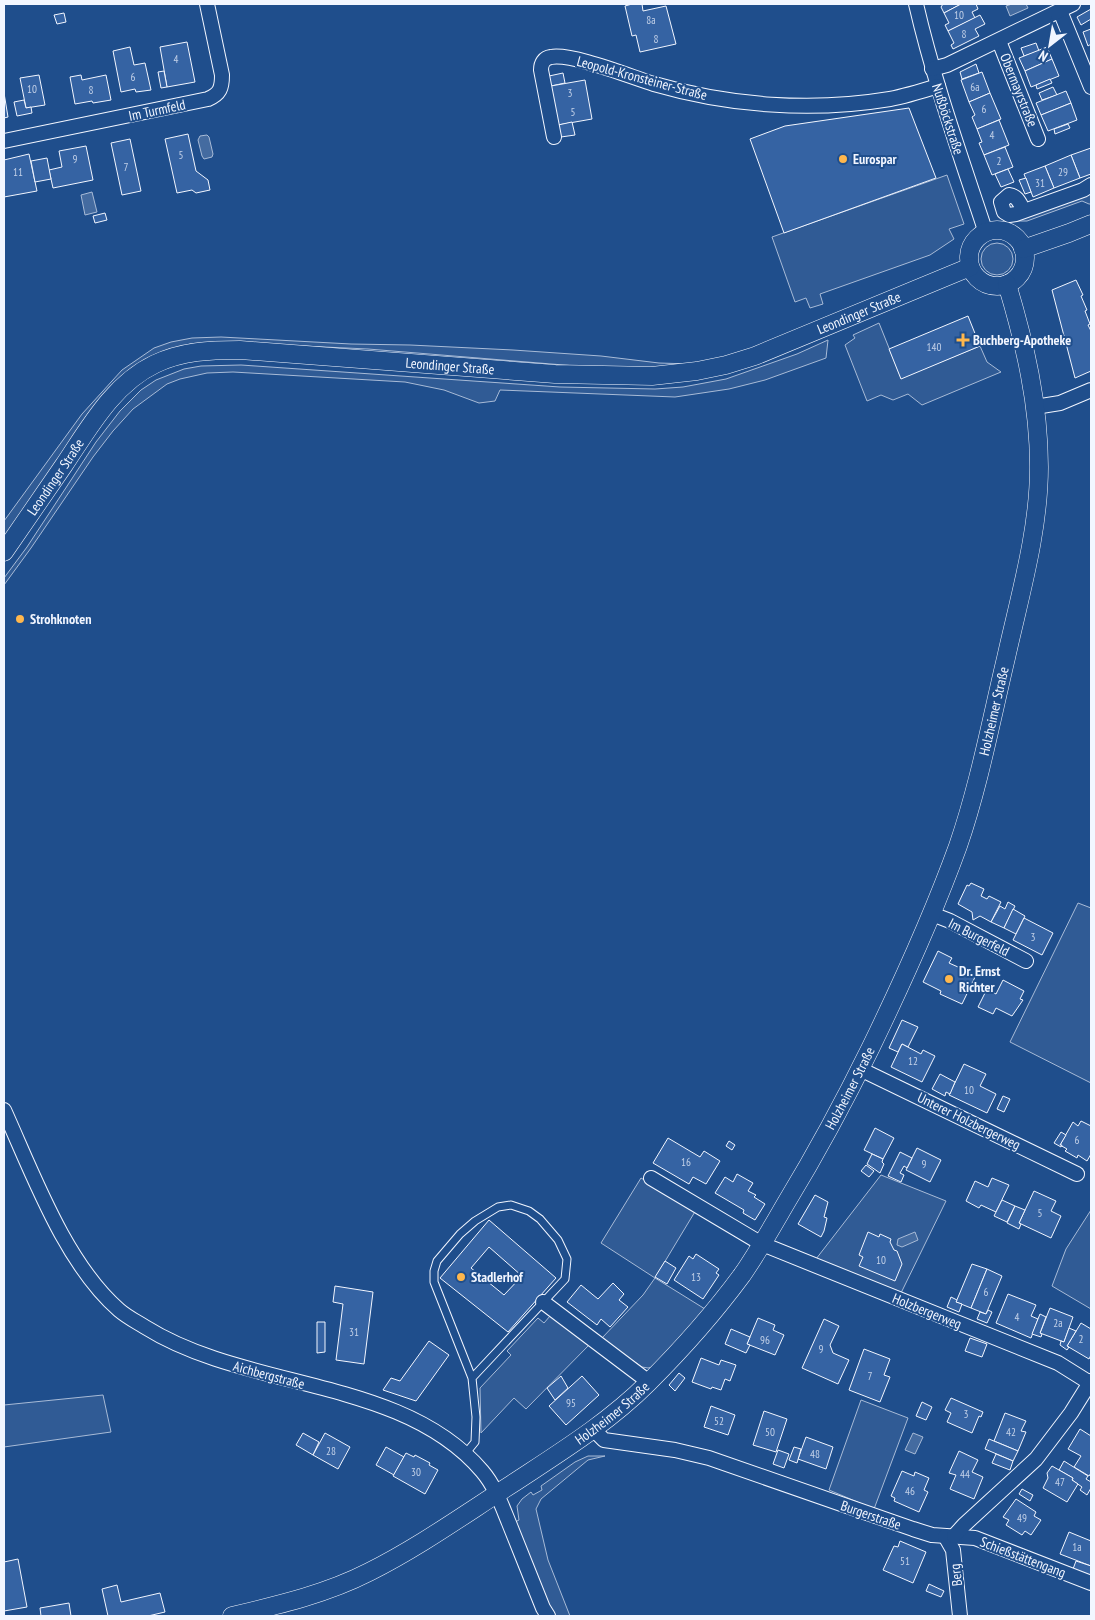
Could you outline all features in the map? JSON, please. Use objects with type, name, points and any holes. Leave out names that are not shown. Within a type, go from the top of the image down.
[{"type":"street","name":"Im Turmfeld","points":[[4,141],[164,109],[215,96],[222,85],[222,75],[208,4]]},
{"type":"street","name":"Nußböckstraße","points":[[916,4],[951,132],[986,232]]},
{"type":"street","name":"Obermayrstraße","points":[[932,68],[947,65],[999,41],[1057,9],[1073,4]]},
{"type":"street","points":[[1057,9],[1091,87]]},
{"type":"street","name":"Obermayrstraße","points":[[999,41],[1038,138]]},
{"type":"street","name":"Leopold-Kronsteiner-Straße","points":[[554,137],[541,70],[541,65],[545,59],[552,57],[581,61],[673,89],[720,99],[760,104],[798,106],[846,105],[892,99],[938,86]]},
{"type":"street","points":[[1024,211],[1091,186]]},
{"type":"street","points":[[1023,249],[1091,224]]},
{"type":"street","points":[[986,232],[1008,232],[1020,243],[1023,249],[1025,256],[1022,271],[1014,281],[1007,284],[994,286],[986,284],[974,274],[970,267],[972,245],[986,232]]},
{"type":"street","name":"Leondinger Straße","points":[[4,552],[105,406],[134,378],[154,365],[171,358],[188,353],[212,350],[240,350],[555,374],[652,376],[688,372],[726,365],[754,356],[970,267]]},
{"type":"street","name":"Holzheimer Straße","points":[[232,1616],[332,1589],[367,1573],[414,1547],[497,1494],[593,1429],[619,1409],[649,1382],[728,1293],[762,1244],[825,1138],[895,996],[932,914],[958,843],[980,768],[1030,548],[1038,499],[1039,466],[1035,406],[1027,358],[1007,284]]},
{"type":"street","points":[[1035,406],[1060,403],[1091,390]]},
{"type":"street","name":"Im Burgerfeld","points":[[932,914],[950,920],[1026,961]]},
{"type":"street","name":"Unterer Holzbergerweg","points":[[860,1069],[1077,1174]]},
{"type":"street","name":"Aichbergstraße","points":[[4,1110],[75,1258],[96,1287],[120,1312],[165,1340],[212,1359],[355,1398],[400,1413],[442,1436],[466,1453],[484,1472],[497,1494],[543,1608],[548,1616]]},
{"type":"street","name":"Holzbergerweg","points":[[651,1178],[762,1244],[1058,1363],[1091,1382]]},
{"type":"street","points":[[543,1302],[649,1382]]},
{"type":"street","points":[[950,1536],[1036,1459],[1060,1428],[1091,1382]]},
{"type":"street","name":"Burgerstraße","points":[[593,1429],[604,1440],[675,1450],[708,1458],[913,1529],[932,1535],[950,1536]]},
{"type":"street","name":"Schießstättengang","points":[[950,1536],[975,1538],[1091,1583]]},
{"type":"street","name":"Berg","points":[[950,1536],[960,1616]]},
{"type":"lane","points":[[466,1453],[475,1442],[476,1418],[472,1378],[434,1282],[434,1271],[437,1261],[460,1234],[480,1217],[498,1207],[510,1205],[521,1207],[540,1219],[558,1240],[567,1259],[565,1279],[472,1378]]},
{"type":"shaded area","points":[[1026,4],[1028,8],[1010,16],[1006,6]]},
{"type":"shaded area","points":[[207,135],[213,154],[212,157],[204,159],[198,140],[200,136]]},
{"type":"shaded area","points":[[947,175],[964,224],[949,229],[954,239],[930,255],[820,294],[823,304],[810,308],[806,298],[795,302],[772,237]]},
{"type":"shaded area","points":[[92,192],[97,212],[85,215],[81,195]]},
{"type":"shaded area","points":[[1091,194],[1091,204],[1082,201],[1027,221],[1014,221]]},
{"type":"shaded area","points":[[997,243],[1009,247],[1013,259],[1009,271],[997,275],[985,271],[981,259],[985,247]]},
{"type":"shaded area","points":[[879,323],[901,378],[980,346],[987,362],[1001,372],[922,405],[908,394],[893,400],[881,395],[867,401],[845,345],[855,338],[853,335]]},
{"type":"shaded area","points":[[221,337],[513,350],[601,356],[659,363],[691,364],[662,368],[588,367],[368,349],[214,342],[190,344],[154,355],[4,539],[4,521],[82,414],[122,370],[154,348],[171,342],[192,338]]},
{"type":"shaded area","points":[[828,340],[826,358],[765,380],[729,389],[675,397],[500,390],[495,401],[479,403],[444,390],[405,382],[233,372],[207,373],[180,379],[167,384],[133,409],[113,431],[4,585],[4,578],[27,547],[96,442],[120,411],[141,390],[156,380],[184,369],[201,366],[241,365],[560,387],[655,389],[683,387],[726,379],[797,354]]},
{"type":"shaded area","points":[[1078,903],[1091,908],[1091,1083],[1010,1042]]},
{"type":"shaded area","points":[[881,1175],[946,1201],[901,1293],[816,1259]]},
{"type":"shaded area","points":[[641,1178],[696,1210],[655,1278],[601,1243]]},
{"type":"shaded area","points":[[1091,1210],[1091,1309],[1052,1286],[1066,1249]]},
{"type":"shaded area","points":[[915,1232],[918,1240],[902,1247],[897,1245],[898,1239]]},
{"type":"shaded area","points":[[655,1278],[705,1309],[653,1367],[648,1368],[642,1367],[601,1339],[643,1295]]},
{"type":"shaded area","points":[[550,1316],[591,1343],[526,1409],[514,1398],[481,1433],[480,1388],[511,1355],[507,1351],[538,1318],[544,1323]]},
{"type":"shaded area","points":[[103,1395],[111,1432],[4,1447],[4,1405]]},
{"type":"shaded area","points":[[861,1400],[908,1418],[874,1509],[829,1490]]},
{"type":"shaded area","points":[[913,1433],[923,1437],[915,1454],[905,1450]]},
{"type":"shaded area","points":[[588,1456],[605,1456],[588,1460],[541,1499],[536,1509],[548,1560],[570,1616],[554,1616],[546,1601],[515,1522],[519,1520],[517,1506],[531,1492],[533,1495],[542,1490],[541,1486],[575,1462]]},
{"type":"building","points":[[642,4],[643,11],[666,6],[676,44],[640,52],[636,35],[632,36],[625,6]]},
{"type":"building","points":[[943,4],[961,4],[944,13],[941,7]]},
{"type":"building","points":[[961,4],[976,4],[978,9],[972,12],[975,18],[948,31],[945,25],[949,23],[944,13]]},
{"type":"building","points":[[1091,9],[1091,19],[1081,25],[1077,17]]},
{"type":"building","points":[[64,13],[66,22],[57,24],[54,15]]},
{"type":"building","points":[[980,15],[985,24],[975,29],[979,36],[953,49],[951,45],[954,43],[948,31]]},
{"type":"building","points":[[1091,29],[1091,44],[1088,46],[1083,32]]},
{"type":"building","points":[[187,42],[195,82],[167,87],[160,47]]},
{"type":"building","points":[[1036,43],[1039,51],[1024,56],[1021,48]]},
{"type":"building","points":[[130,47],[134,65],[145,63],[151,90],[136,92],[135,89],[121,92],[113,51]]},
{"type":"building","points":[[1047,47],[1052,59],[1025,71],[1019,58]]},
{"type":"building","points":[[1052,59],[1059,76],[1031,87],[1025,71]]},
{"type":"building","points":[[976,64],[979,73],[962,79],[960,72]]},
{"type":"building","points":[[164,71],[167,87],[161,88],[158,72]]},
{"type":"building","points":[[982,72],[990,93],[969,102],[961,80]]},
{"type":"building","points":[[563,73],[565,83],[551,86],[549,76]]},
{"type":"building","points":[[39,75],[45,105],[26,108],[20,78]]},
{"type":"building","points":[[81,75],[82,80],[106,75],[111,100],[75,104],[70,77]]},
{"type":"building","points":[[1050,79],[1052,83],[1037,89],[1036,85]]},
{"type":"building","points":[[585,80],[592,119],[558,125],[551,86]]},
{"type":"building","points":[[1053,87],[1057,95],[1042,100],[1039,93]]},
{"type":"building","points":[[1066,91],[1071,103],[1041,115],[1036,103]]},
{"type":"building","points":[[4,93],[8,117],[4,118]]},
{"type":"building","points":[[990,93],[1001,119],[977,129],[972,117],[975,115],[969,102]]},
{"type":"building","points":[[24,100],[26,108],[31,107],[32,113],[17,116],[14,102]]},
{"type":"building","points":[[1071,103],[1077,120],[1048,131],[1041,115]]},
{"type":"building","name":"Eurospar","points":[[909,108],[936,178],[784,233],[750,139],[785,126]]},
{"type":"building","points":[[999,120],[1009,145],[984,155],[979,143],[982,142],[977,129]]},
{"type":"building","points":[[572,122],[575,135],[561,137],[558,125]]},
{"type":"building","points":[[1068,124],[1070,128],[1055,134],[1054,129]]},
{"type":"building","points":[[188,134],[196,171],[208,180],[210,190],[196,193],[192,190],[177,193],[165,139]]},
{"type":"building","points":[[130,139],[141,191],[122,195],[111,143]]},
{"type":"building","points":[[86,146],[93,180],[53,188],[49,170],[62,167],[59,151]]},
{"type":"building","points":[[1005,147],[1013,167],[992,175],[984,155]]},
{"type":"building","points":[[1091,148],[1091,174],[1080,178],[1071,155]]},
{"type":"building","points":[[29,154],[37,191],[4,197],[4,160]]},
{"type":"building","points":[[1071,155],[1080,178],[1054,188],[1045,166]]},
{"type":"building","points":[[47,158],[51,179],[35,182],[31,161]]},
{"type":"building","points":[[1045,166],[1054,188],[1033,197],[1024,174]]},
{"type":"building","points":[[1008,169],[1014,182],[1001,187],[995,174]]},
{"type":"building","points":[[1026,178],[1031,192],[1025,194],[1019,180]]},
{"type":"building","points":[[105,213],[107,220],[95,223],[93,216]]},
{"type":"building","points":[[1076,280],[1083,295],[1081,296],[1090,324],[1088,325],[1091,331],[1091,371],[1075,378],[1052,290]]},
{"type":"building","points":[[968,316],[980,346],[901,379],[889,349]]},
{"type":"building","points":[[971,883],[984,889],[981,896],[987,899],[989,896],[1001,902],[991,922],[980,916],[973,920],[972,912],[958,904],[967,885],[969,886]]},
{"type":"building","points":[[1008,902],[1015,906],[1004,928],[991,922],[1000,906],[1005,909]]},
{"type":"building","points":[[1013,909],[1025,916],[1016,934],[1004,928]]},
{"type":"building","points":[[1024,918],[1053,933],[1042,955],[1013,940]]},
{"type":"building","name":"Dr. Ernst Richter","points":[[938,951],[952,958],[949,963],[976,975],[962,1004],[940,994],[941,991],[923,982]]},
{"type":"building","points":[[1003,980],[1024,991],[1020,999],[1023,1000],[1012,1016],[996,1008],[993,1014],[978,1007],[987,989],[996,994]]},
{"type":"building","points":[[902,1020],[918,1027],[908,1047],[902,1044],[898,1052],[889,1048]]},
{"type":"building","points":[[902,1044],[921,1054],[923,1050],[935,1056],[922,1082],[891,1067]]},
{"type":"building","points":[[964,1064],[986,1074],[980,1086],[996,1094],[987,1113],[949,1095]]},
{"type":"building","points":[[940,1074],[955,1082],[950,1094],[946,1092],[945,1096],[932,1089]]},
{"type":"building","points":[[1003,1096],[1010,1099],[1004,1112],[997,1109]]},
{"type":"building","points":[[1081,1121],[1091,1126],[1091,1154],[1087,1161],[1078,1155],[1077,1158],[1065,1151],[1067,1149],[1060,1145],[1073,1122],[1078,1126]]},
{"type":"building","points":[[875,1128],[894,1138],[883,1159],[864,1150]]},
{"type":"building","points":[[1061,1132],[1066,1135],[1060,1145],[1062,1145],[1061,1147],[1054,1143]]},
{"type":"building","points":[[668,1138],[700,1157],[704,1151],[720,1161],[706,1184],[693,1177],[689,1184],[653,1163]]},
{"type":"building","points":[[729,1141],[735,1145],[732,1150],[726,1146]]},
{"type":"building","points":[[917,1148],[941,1160],[930,1182],[906,1170]]},
{"type":"building","points":[[900,1152],[912,1158],[907,1168],[904,1166],[900,1173],[904,1175],[901,1182],[888,1176]]},
{"type":"building","points":[[872,1154],[883,1159],[882,1162],[884,1164],[880,1173],[867,1164]]},
{"type":"building","points":[[866,1165],[874,1171],[869,1177],[861,1171]]},
{"type":"building","points":[[737,1174],[753,1183],[748,1191],[756,1195],[754,1197],[765,1204],[755,1220],[743,1213],[744,1210],[715,1193],[725,1177],[733,1182]]},
{"type":"building","points":[[992,1178],[1009,1185],[996,1212],[981,1205],[979,1208],[966,1201],[975,1181],[988,1187]]},
{"type":"building","points":[[1034,1191],[1056,1201],[1051,1211],[1061,1216],[1051,1238],[1019,1223]]},
{"type":"building","points":[[815,1195],[828,1202],[824,1217],[827,1218],[821,1237],[798,1224]]},
{"type":"building","points":[[1002,1200],[1015,1206],[1007,1222],[994,1216]]},
{"type":"building","points":[[1015,1206],[1025,1210],[1019,1223],[1021,1224],[1019,1229],[1007,1223]]},
{"type":"building","name":"Stadlerhof","points":[[489,1220],[556,1278],[508,1332],[440,1278]],"holes":[[[489,1247],[522,1276],[504,1295],[471,1268]]]},
{"type":"building","points":[[868,1232],[879,1237],[880,1234],[891,1239],[890,1242],[894,1250],[897,1251],[902,1264],[895,1281],[859,1266],[863,1257],[859,1255]]},
{"type":"building","points":[[696,1254],[719,1269],[716,1273],[719,1275],[703,1299],[674,1280],[689,1256],[693,1259]]},
{"type":"building","points":[[665,1261],[676,1268],[667,1284],[655,1277]]},
{"type":"building","points":[[972,1264],[987,1269],[971,1308],[956,1302]]},
{"type":"building","points":[[987,1269],[1002,1276],[986,1314],[971,1308]]},
{"type":"building","points":[[613,1283],[624,1294],[619,1300],[628,1307],[610,1327],[601,1319],[597,1325],[567,1302],[581,1285],[598,1299]]},
{"type":"building","points":[[335,1286],[373,1292],[364,1364],[336,1360],[343,1304],[333,1302]]},
{"type":"building","points":[[1008,1294],[1036,1305],[1031,1316],[1038,1319],[1031,1338],[996,1323]]},
{"type":"building","points":[[951,1297],[957,1300],[956,1302],[962,1304],[959,1312],[947,1307]]},
{"type":"building","points":[[1050,1308],[1073,1317],[1064,1342],[1040,1333]]},
{"type":"building","points":[[988,1310],[992,1312],[987,1323],[977,1319],[980,1312],[986,1314]]},
{"type":"building","points":[[1040,1314],[1046,1317],[1040,1333],[1042,1334],[1041,1337],[1032,1334]]},
{"type":"building","points":[[758,1318],[775,1325],[773,1330],[784,1335],[775,1355],[747,1344]]},
{"type":"building","points":[[824,1319],[839,1326],[830,1345],[833,1353],[849,1360],[838,1384],[802,1368]]},
{"type":"building","points":[[317,1322],[325,1322],[325,1352],[317,1353]]},
{"type":"building","points":[[1081,1323],[1091,1329],[1091,1355],[1089,1359],[1067,1346]]},
{"type":"building","points":[[1069,1328],[1076,1331],[1067,1346],[1069,1347],[1067,1350],[1060,1345],[1061,1341],[1064,1342]]},
{"type":"building","points":[[731,1329],[750,1337],[747,1344],[750,1345],[746,1353],[725,1344]]},
{"type":"building","points":[[970,1338],[987,1344],[982,1357],[965,1351]]},
{"type":"building","points":[[429,1341],[449,1355],[416,1401],[383,1390],[391,1378],[400,1381]]},
{"type":"building","points":[[864,1349],[890,1359],[884,1375],[890,1377],[880,1402],[849,1390]]},
{"type":"building","points":[[701,1358],[719,1365],[721,1360],[736,1365],[730,1381],[725,1379],[721,1390],[712,1387],[711,1389],[692,1382]]},
{"type":"building","points":[[679,1373],[685,1378],[675,1391],[669,1385]]},
{"type":"building","points":[[561,1376],[568,1388],[555,1400],[547,1388]]},
{"type":"building","points":[[582,1376],[599,1395],[566,1425],[549,1406]]},
{"type":"building","points":[[951,1398],[983,1412],[981,1417],[979,1416],[972,1433],[947,1422],[951,1413],[945,1410]]},
{"type":"building","points":[[922,1402],[932,1407],[926,1420],[916,1416]]},
{"type":"building","points":[[711,1406],[735,1415],[728,1435],[704,1427]]},
{"type":"building","points":[[764,1411],[787,1419],[776,1452],[753,1445]]},
{"type":"building","points":[[1005,1413],[1026,1421],[1021,1431],[1026,1432],[1018,1451],[994,1441]]},
{"type":"building","points":[[1080,1429],[1091,1436],[1091,1473],[1089,1476],[1074,1467],[1081,1456],[1068,1449]]},
{"type":"building","points":[[303,1433],[319,1442],[313,1455],[296,1445]]},
{"type":"building","points":[[325,1433],[350,1447],[338,1469],[313,1455]]},
{"type":"building","points":[[806,1437],[833,1447],[826,1469],[798,1459]]},
{"type":"building","points":[[989,1439],[1018,1451],[1013,1461],[985,1449]]},
{"type":"building","points":[[386,1447],[404,1457],[394,1475],[376,1465]]},
{"type":"building","points":[[794,1447],[801,1449],[797,1463],[789,1460]]},
{"type":"building","points":[[778,1450],[789,1454],[784,1468],[773,1464]]},
{"type":"building","points":[[959,1451],[978,1460],[972,1472],[983,1477],[974,1499],[950,1489],[956,1475],[949,1473]]},
{"type":"building","points":[[406,1453],[414,1457],[415,1455],[438,1470],[425,1494],[393,1476]]},
{"type":"building","points":[[996,1454],[1013,1461],[1010,1470],[992,1463]]},
{"type":"building","points":[[1064,1461],[1088,1476],[1086,1479],[1091,1482],[1091,1488],[1087,1495],[1080,1490],[1082,1487],[1072,1480],[1073,1478],[1059,1470]]},
{"type":"building","points":[[1052,1466],[1073,1478],[1072,1480],[1078,1484],[1067,1502],[1043,1488],[1048,1478],[1047,1473]]},
{"type":"building","points":[[902,1471],[914,1476],[915,1472],[929,1478],[924,1490],[928,1492],[919,1512],[894,1501],[895,1498],[891,1496]]},
{"type":"building","points":[[1022,1489],[1033,1495],[1030,1501],[1019,1494]]},
{"type":"building","points":[[1016,1499],[1036,1512],[1034,1516],[1041,1520],[1031,1535],[1025,1531],[1022,1535],[1006,1525],[1009,1520],[1003,1517]]},
{"type":"building","points":[[1069,1532],[1091,1541],[1091,1566],[1060,1554]]},
{"type":"building","points":[[900,1541],[926,1552],[913,1583],[883,1570],[894,1546],[898,1547]]},
{"type":"building","points":[[18,1559],[27,1607],[4,1611],[4,1562]]},
{"type":"building","points":[[1076,1561],[1091,1566],[1091,1576],[1073,1569]]},
{"type":"building","points":[[929,1584],[944,1591],[941,1597],[926,1591]]},
{"type":"building","points":[[117,1585],[121,1602],[160,1593],[165,1612],[148,1616],[108,1616],[102,1589]]},
{"type":"building","points":[[69,1603],[71,1616],[41,1616],[40,1608]]},
{"type":"place","name":"Eurospar","points":[[843,159]]},
{"type":"place","name":"Buchberg-Apotheke","points":[[963,340]]},
{"type":"place","name":"Strohknoten","points":[[20,619]]},
{"type":"place","name":"Dr. Ernst Richter","points":[[949,979]]},
{"type":"place","name":"Stadlerhof","points":[[461,1277]]}]
